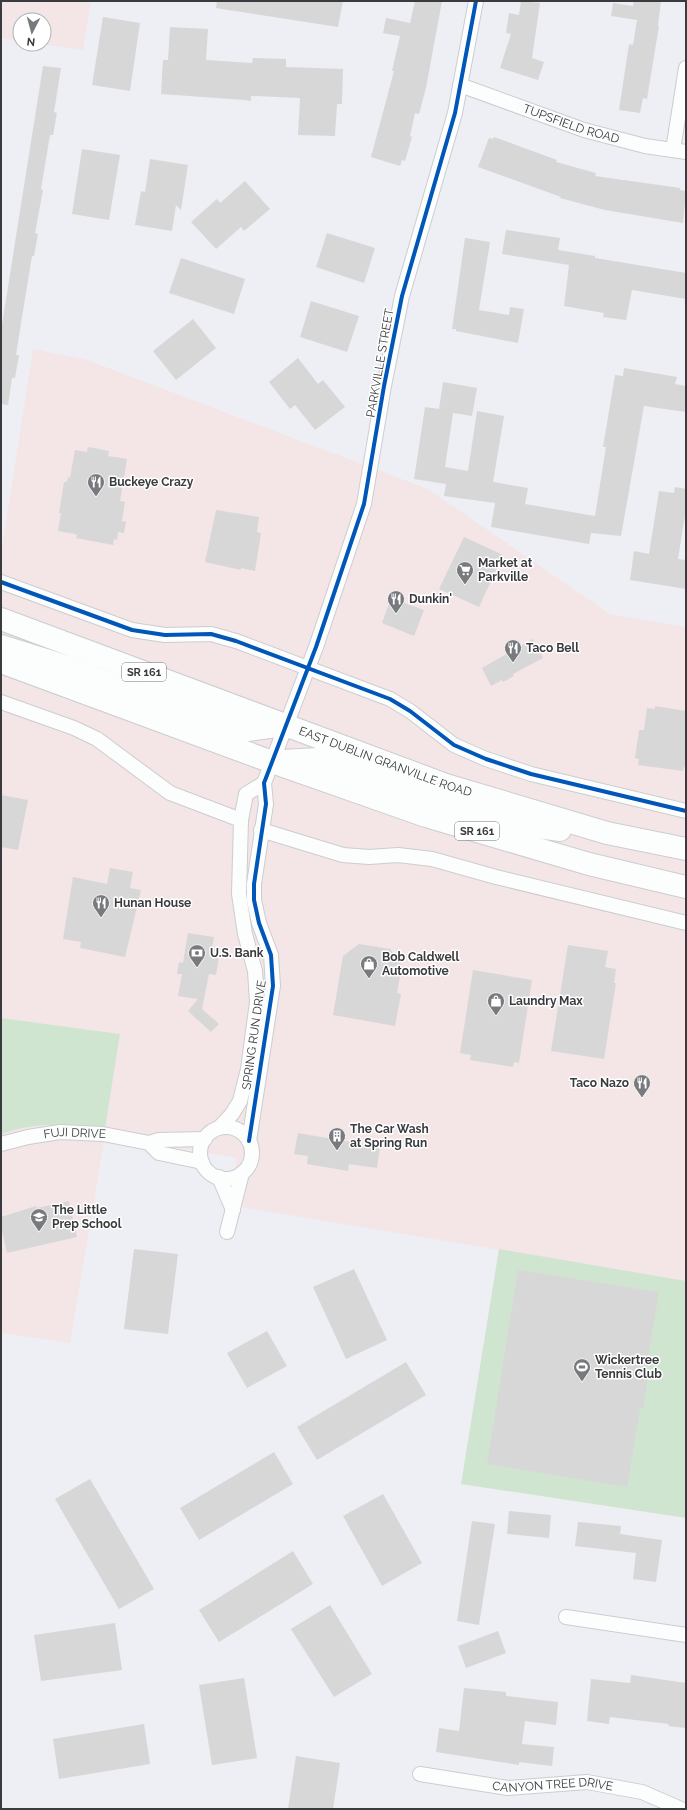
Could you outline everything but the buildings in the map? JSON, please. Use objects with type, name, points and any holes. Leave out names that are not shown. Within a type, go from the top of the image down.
[{"type":"main road","name":"EAST DUBLIN GRANVILLE ROAD","points":[[1,619],[446,784],[608,833],[686,849]]},
{"type":"main road","points":[[1,646],[68,667],[240,732],[287,724]]},
{"type":"main road","name":"SR 161","points":[[1,662],[272,762],[426,816],[589,864],[686,887]]},
{"type":"main road","points":[[272,762],[319,759],[517,824],[552,829],[608,833]]},
{"type":"main road","points":[[589,864],[686,877]]},
{"type":"street","name":"PARKVILLE STREET","points":[[287,724],[308,669],[364,504],[402,296],[455,113],[476,1]]},
{"type":"street","points":[[680,151],[686,68]]},
{"type":"street","name":"TUPSFIELD ROAD","points":[[460,85],[584,130],[645,146],[680,151]]},
{"type":"street","points":[[1,582],[132,630],[165,635],[211,634],[223,637],[390,699],[410,711],[454,745],[486,759],[545,778],[686,811]]},
{"type":"street","points":[[1,702],[74,728],[97,739],[170,793],[241,820]]},
{"type":"street","name":"SPRING RUN DRIVE","points":[[249,1141],[273,986],[271,955],[258,922],[254,900],[254,884],[266,804],[264,783],[287,724]]},
{"type":"street","name":"SPRING RUN DRIVE","points":[[219,1128],[232,1114],[240,1101],[248,1069],[257,1002],[255,971],[240,908],[241,820],[246,794],[264,783]]},
{"type":"street","points":[[261,830],[343,855],[369,857],[398,855],[432,859],[496,877],[686,923]]},
{"type":"street","points":[[227,1232],[242,1173],[251,1160],[252,1153],[249,1141],[236,1129],[227,1127],[219,1128],[211,1132],[205,1139],[200,1154],[206,1169],[219,1178],[227,1179],[242,1173]]},
{"type":"street","name":"FUJI DRIVE","points":[[1,1144],[28,1137],[60,1132],[103,1134],[149,1143],[159,1140],[205,1139]]},
{"type":"street","name":"FUJI DRIVE","points":[[149,1143],[159,1153],[202,1162]]},
{"type":"street","points":[[219,1178],[233,1210]]},
{"type":"street","points":[[566,1617],[686,1635]]},
{"type":"street","name":"CANYON TREE DRIVE","points":[[420,1774],[508,1788],[587,1782],[642,1792],[682,1809]]},
{"type":"shaded area","points":[[1,1],[91,1],[83,50],[52,46],[52,12],[12,12],[12,40],[1,38]]},
{"type":"shaded area","points":[[33,349],[87,360],[428,489],[610,614],[686,627],[686,1281],[229,1205],[237,1158],[105,1136],[70,1343],[1,1333],[1,1134],[16,1129],[52,1124],[105,1128],[120,1034],[1,1018],[1,554]]},
{"type":"green space","points":[[1,1018],[120,1034],[105,1129],[52,1125],[26,1127],[1,1134]]},
{"type":"green space","name":"Wickertree Tennis Club","points":[[499,1249],[686,1281],[686,1518],[461,1484]]},
{"type":"cycle path","points":[[249,1141],[273,986],[271,955],[259,923],[254,900],[254,884],[266,804],[264,783],[316,647],[364,504],[384,386],[402,296],[455,113],[476,1]]},
{"type":"cycle path","points":[[1,582],[132,630],[165,635],[211,634],[236,641],[390,699],[410,711],[454,745],[486,759],[531,774],[686,811]]},
{"type":"place","name":"Buckeye Crazy","points":[[96,497]]},
{"type":"place","name":"Market at Parkville","points":[[465,585]]},
{"type":"place","name":"Dunkin'","points":[[396,614]]},
{"type":"place","name":"Taco Bell","points":[[513,663]]},
{"type":"place","name":"Hunan House","points":[[101,918]]},
{"type":"place","name":"U.S. Bank","points":[[197,968]]},
{"type":"place","name":"Bob Caldwell Automotive","points":[[369,979]]},
{"type":"place","name":"Laundry Max","points":[[496,1016]]},
{"type":"place","name":"Taco Nazo","points":[[642,1098]]},
{"type":"place","name":"The Car Wash at Spring Run","points":[[337,1151]]},
{"type":"place","name":"The Little Prep School","points":[[39,1232]]},
{"type":"place","name":"Wickertree Tennis Club","points":[[582,1382]]}]
